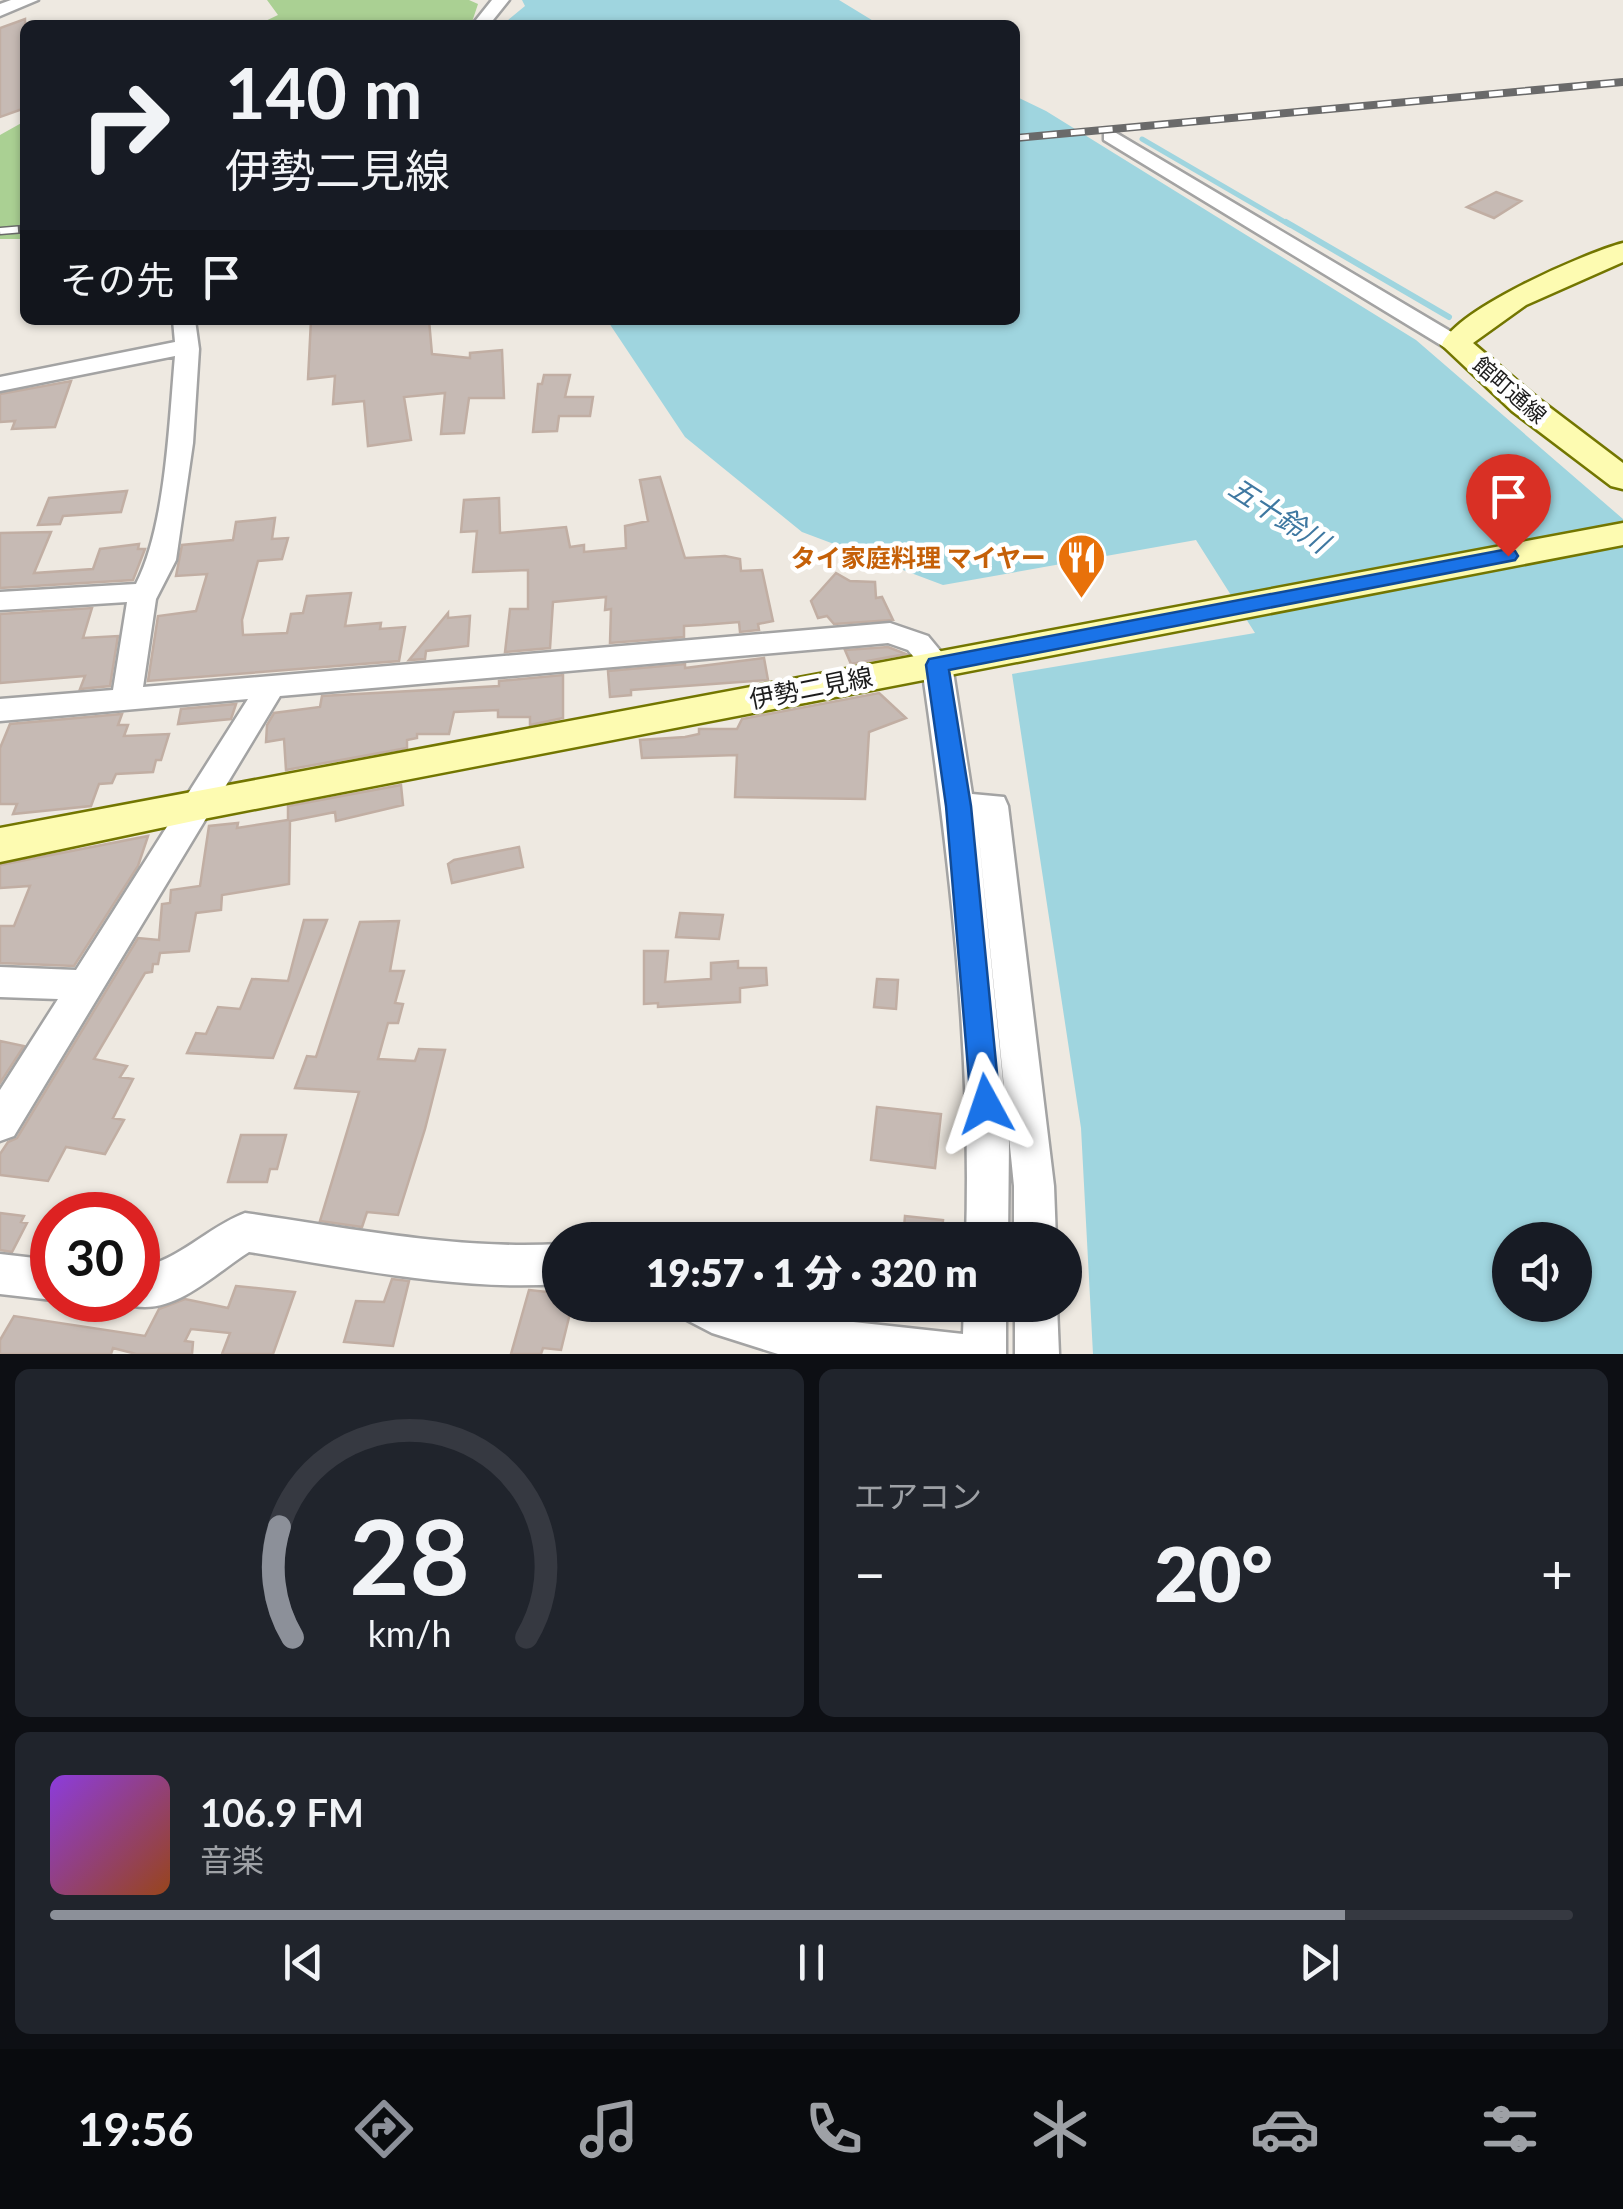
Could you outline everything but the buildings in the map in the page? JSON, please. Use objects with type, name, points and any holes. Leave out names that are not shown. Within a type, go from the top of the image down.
[{"type":"main road","name":"館町通線","points":[[1623,252],[1516,299],[1460,336],[1457,344],[1538,416],[1623,478]]},
{"type":"main road","name":"伊勢二見線","points":[[0,845],[198,804],[1623,534]]},
{"type":"street","points":[[0,10],[28,0]]},
{"type":"street","points":[[484,20],[502,0]]},
{"type":"street","points":[[1111,136],[1457,344]]},
{"type":"street","points":[[126,700],[146,592],[162,560],[180,443],[187,347],[185,325]]},
{"type":"street","points":[[0,384],[187,347]]},
{"type":"street","points":[[0,601],[146,592]]},
{"type":"street","points":[[0,710],[890,633],[918,643],[937,665],[975,806],[1034,1186],[1035,1222]]},
{"type":"street","points":[[0,1124],[272,685]]},
{"type":"street","points":[[975,806],[989,1142],[987,1222]]},
{"type":"street","points":[[0,982],[86,986]]},
{"type":"street","points":[[160,1286],[188,1275],[228,1240],[245,1232],[385,1253],[542,1265]]},
{"type":"street","points":[[0,1274],[30,1277]]},
{"type":"street","points":[[738,1322],[762,1330],[959,1354]]},
{"type":"street","points":[[984,1354],[985,1322]]},
{"type":"street","points":[[1036,1322],[1037,1354]]},
{"type":"green space","points":[[267,0],[469,0],[478,4],[473,20],[268,20],[278,15]]},
{"type":"green space","points":[[20,124],[20,239],[0,239],[0,135]]},
{"type":"water","points":[[522,0],[839,0],[872,20],[508,20],[525,6]]},
{"type":"water","name":"五十鈴川","points":[[1020,98],[1416,340],[1623,519],[1623,1354],[1093,1354],[1081,1128],[1012,674],[1255,633],[1196,540],[943,585],[802,532],[685,437],[610,325],[1020,325]]},
{"type":"waterway","points":[[1142,139],[1290,225]]},
{"type":"waterway","points":[[1286,222],[1449,317]]},
{"type":"railway","points":[[1020,138],[1623,82]]},
{"type":"railway","points":[[0,231],[20,229]]},
{"type":"place","name":"タイ家庭料理 マイヤー","points":[[1081,600]]},
{"type":"route","points":[[986,1104],[958,806],[937,665],[1508,556]]}]
